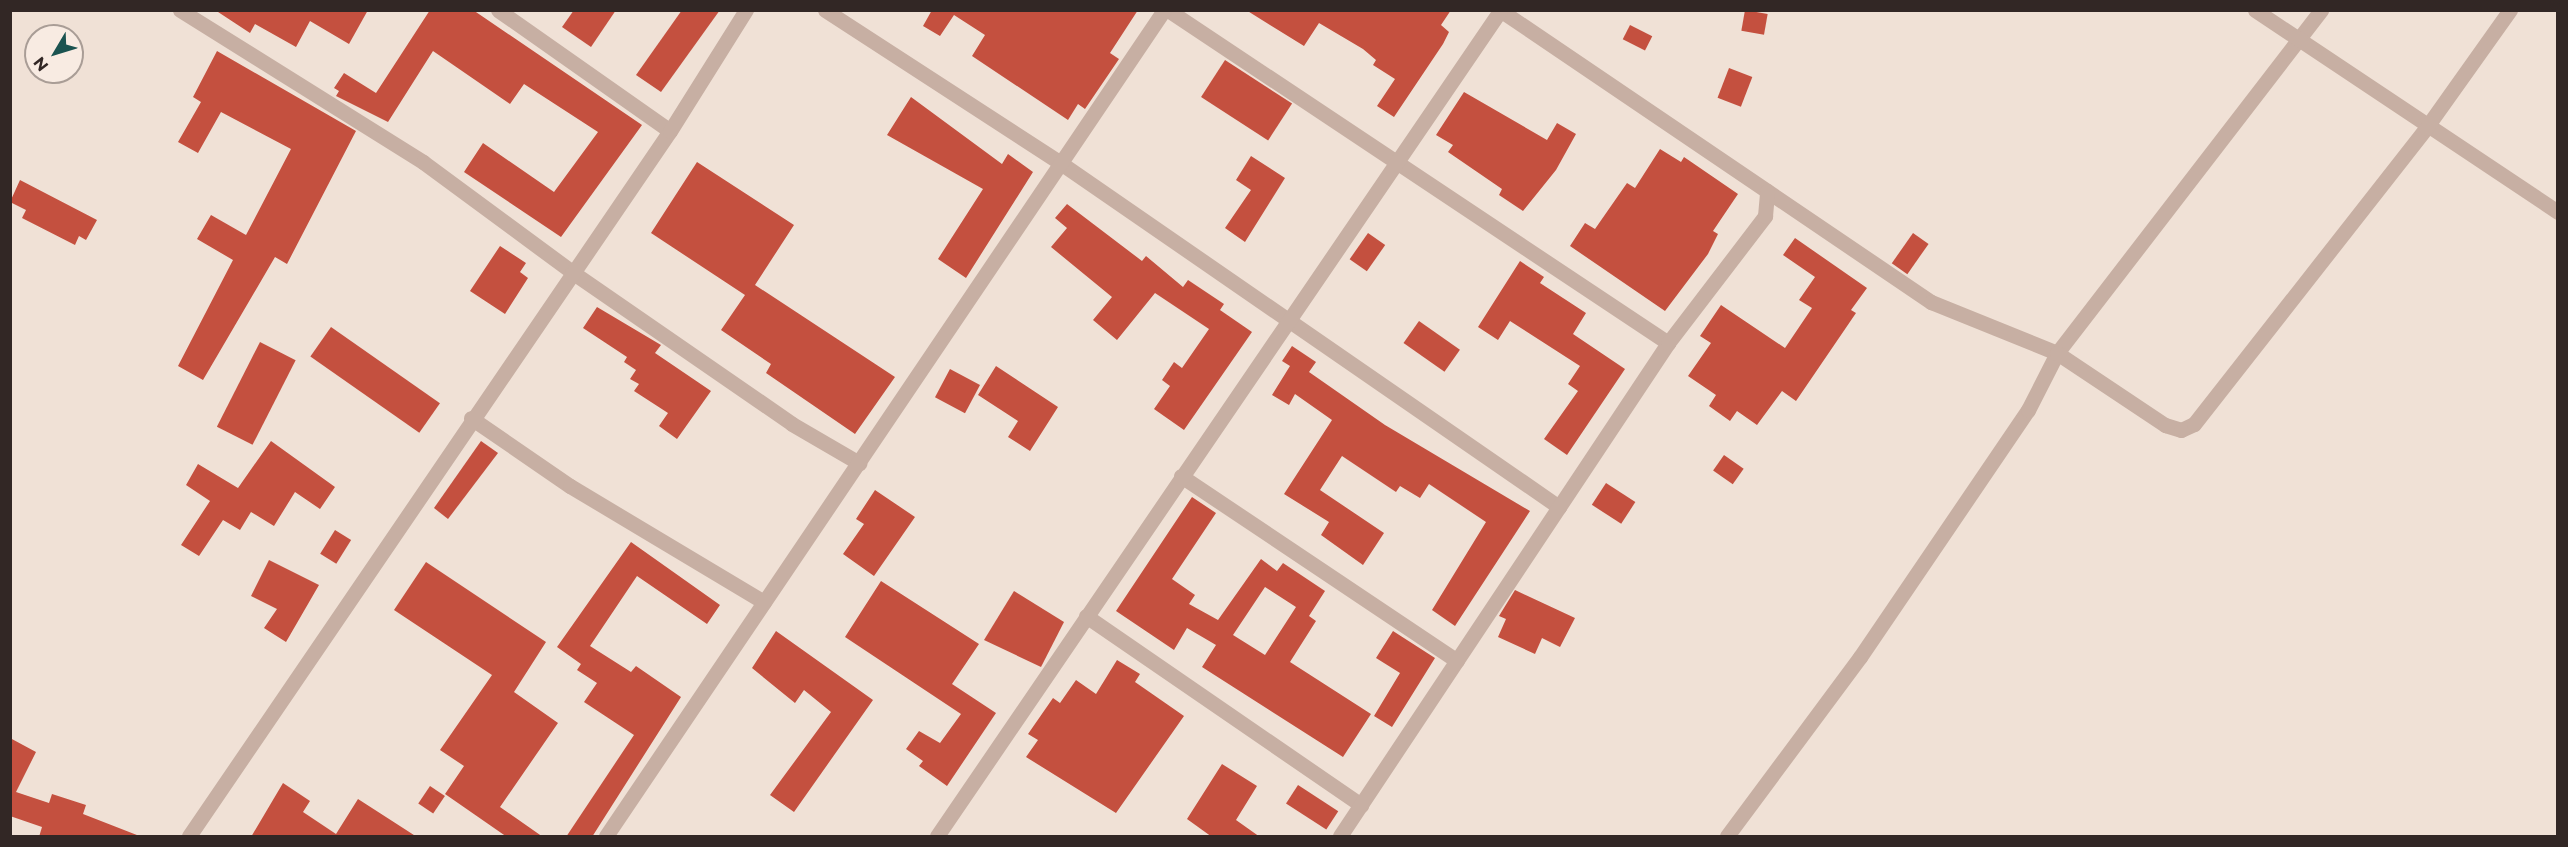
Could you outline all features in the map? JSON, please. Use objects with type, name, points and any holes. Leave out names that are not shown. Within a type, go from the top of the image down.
[{"type":"street","points":[[180,10],[423,162],[572,272],[792,424],[858,464]]},
{"type":"street","points":[[498,10],[670,131]]},
{"type":"street","points":[[189,837],[471,418],[670,131],[746,10]]},
{"type":"street","points":[[825,10],[1062,164],[1559,507]]},
{"type":"street","points":[[606,837],[1166,10],[1668,343]]},
{"type":"street","points":[[2255,10],[2426,128],[2558,212]]},
{"type":"street","points":[[1727,837],[1900,597],[2028,410],[2056,353],[2321,10]]},
{"type":"street","points":[[937,837],[1500,11],[1931,302],[2056,353],[2165,425],[2181,430],[2194,424],[2426,128],[2510,10]]},
{"type":"street","points":[[1340,837],[1668,343],[1765,216],[1767,191]]},
{"type":"street","points":[[471,418],[570,486],[764,602]]},
{"type":"street","points":[[1181,476],[1457,661]]},
{"type":"street","points":[[1086,616],[1361,805]]},
{"type":"building","points":[[215,10],[368,10],[349,44],[310,21],[296,47],[255,24],[250,33]]},
{"type":"building","points":[[430,10],[473,10],[642,125],[561,237],[464,172],[483,143],[554,192],[598,132],[524,84],[510,104],[433,51],[388,122],[336,96],[339,91],[334,88],[344,73],[376,93]]},
{"type":"building","points":[[574,10],[616,10],[591,47],[562,27]]},
{"type":"building","points":[[682,10],[720,10],[661,92],[636,75]]},
{"type":"building","points":[[932,10],[1138,10],[1110,53],[1119,59],[1085,109],[1078,104],[1068,120],[972,56],[985,35],[954,15],[940,36],[923,26]]},
{"type":"building","points":[[1246,10],[1451,10],[1441,25],[1449,32],[1443,44],[1394,117],[1377,106],[1395,79],[1373,65],[1376,60],[1363,49],[1319,23],[1304,46]]},
{"type":"building","points":[[1745,10],[1768,14],[1764,35],[1741,31]]},
{"type":"building","points":[[1630,25],[1652,36],[1645,51],[1623,39]]},
{"type":"building","points":[[217,51],[356,131],[287,264],[275,257],[203,380],[178,366],[233,260],[197,239],[211,215],[246,235],[291,149],[221,112],[198,153],[178,142],[201,102],[193,97]]},
{"type":"building","points":[[1225,60],[1292,104],[1268,140],[1201,97]]},
{"type":"building","points":[[1729,68],[1752,77],[1741,107],[1718,98]]},
{"type":"building","points":[[1464,92],[1547,140],[1557,123],[1576,134],[1556,170],[1523,211],[1499,195],[1502,189],[1448,152],[1453,145],[1436,135]]},
{"type":"building","points":[[911,97],[1002,164],[1008,154],[1033,172],[966,278],[938,259],[983,189],[887,135]]},
{"type":"building","points":[[1660,149],[1681,162],[1684,157],[1738,194],[1713,231],[1718,234],[1708,254],[1665,311],[1570,246],[1585,223],[1595,229],[1627,183],[1635,188]]},
{"type":"building","points":[[1251,156],[1285,178],[1245,242],[1225,228],[1251,190],[1236,180]]},
{"type":"building","points":[[697,162],[794,225],[755,285],[895,377],[855,434],[766,373],[771,364],[721,330],[745,295],[651,233]]},
{"type":"building","points":[[20,180],[97,220],[86,240],[79,236],[75,245],[22,218],[26,210],[10,202]]},
{"type":"building","points":[[1067,204],[1142,261],[1146,256],[1183,287],[1188,280],[1224,304],[1220,310],[1252,332],[1184,430],[1154,409],[1170,386],[1162,380],[1174,362],[1182,368],[1209,329],[1155,293],[1117,340],[1093,320],[1112,297],[1051,247],[1067,228],[1055,218]]},
{"type":"building","points":[[1368,233],[1385,245],[1367,271],[1350,259]]},
{"type":"building","points":[[1913,233],[1929,244],[1907,274],[1892,263]]},
{"type":"building","points":[[1795,238],[1867,288],[1851,310],[1856,313],[1796,401],[1782,391],[1757,425],[1737,411],[1730,421],[1709,406],[1716,395],[1688,376],[1711,343],[1700,336],[1721,305],[1785,348],[1812,308],[1799,300],[1815,277],[1783,255]]},
{"type":"building","points":[[500,246],[526,263],[520,272],[528,278],[505,314],[470,291]]},
{"type":"building","points":[[1520,261],[1544,277],[1540,283],[1586,313],[1573,334],[1625,369],[1567,455],[1544,439],[1578,391],[1568,384],[1580,366],[1510,321],[1498,340],[1478,327]]},
{"type":"building","points":[[597,307],[661,345],[655,353],[711,391],[677,439],[659,426],[668,413],[634,391],[639,384],[630,379],[636,370],[624,362],[627,357],[583,328]]},
{"type":"building","points":[[1419,321],[1460,350],[1444,372],[1404,343]]},
{"type":"building","points":[[331,327],[440,403],[419,433],[310,356]]},
{"type":"building","points":[[260,342],[296,360],[253,445],[217,427]]},
{"type":"building","points":[[1292,346],[1316,362],[1309,372],[1385,425],[1530,511],[1455,626],[1432,610],[1486,522],[1429,484],[1420,498],[1400,486],[1396,492],[1342,456],[1320,490],[1384,533],[1363,565],[1321,535],[1329,522],[1284,494],[1332,420],[1295,394],[1289,405],[1272,395],[1290,366],[1282,361]]},
{"type":"building","points":[[996,366],[1058,407],[1030,451],[1008,437],[1018,421],[978,395]]},
{"type":"building","points":[[950,369],[980,385],[965,413],[935,397]]},
{"type":"building","points":[[271,441],[335,487],[320,509],[295,492],[274,526],[251,512],[240,530],[223,520],[199,556],[181,545],[210,501],[186,485],[198,464],[238,488]]},
{"type":"building","points":[[481,441],[498,453],[448,519],[434,508]]},
{"type":"building","points":[[1724,455],[1744,469],[1733,484],[1713,471]]},
{"type":"building","points":[[1606,483],[1635,502],[1621,524],[1592,505]]},
{"type":"building","points":[[875,490],[915,517],[874,576],[843,554],[864,524],[856,519]]},
{"type":"building","points":[[1192,497],[1216,513],[1172,579],[1195,595],[1189,604],[1218,620],[1261,559],[1277,571],[1283,563],[1325,591],[1309,616],[1316,621],[1290,662],[1371,714],[1343,757],[1202,667],[1216,645],[1187,628],[1174,650],[1116,611]],"holes":[[[1265,587],[1296,607],[1265,655],[1233,635]]]},
{"type":"building","points":[[335,530],[351,540],[336,564],[320,554]]},
{"type":"building","points":[[631,542],[720,605],[707,624],[637,576],[590,646],[631,672],[636,666],[681,697],[592,837],[566,837],[634,735],[584,702],[597,683],[577,670],[581,664],[557,647]]},
{"type":"building","points":[[269,560],[319,585],[286,642],[264,628],[277,609],[251,596]]},
{"type":"building","points":[[426,562],[546,642],[514,692],[558,723],[500,807],[543,837],[507,837],[445,794],[464,766],[440,750],[492,675],[394,610]]},
{"type":"building","points":[[881,581],[979,644],[952,684],[996,713],[947,786],[919,766],[923,761],[906,749],[919,731],[940,743],[961,714],[845,637]]},
{"type":"building","points":[[1515,590],[1575,618],[1560,647],[1542,638],[1535,654],[1498,637],[1506,619],[1499,616]]},
{"type":"building","points":[[1014,591],[1064,622],[1041,667],[984,640]]},
{"type":"building","points":[[776,631],[873,700],[794,812],[770,795],[831,712],[804,690],[795,703],[752,668]]},
{"type":"building","points":[[1393,631],[1435,658],[1392,727],[1374,716],[1400,673],[1376,658]]},
{"type":"building","points":[[1117,660],[1140,674],[1135,682],[1184,716],[1116,813],[1026,757],[1038,740],[1028,734],[1053,698],[1060,703],[1076,680],[1096,694]]},
{"type":"building","points":[[10,738],[36,752],[16,792],[49,803],[52,794],[86,805],[83,814],[142,837],[39,837],[42,827],[10,816]]},
{"type":"building","points":[[1222,764],[1257,786],[1236,820],[1260,837],[1212,837],[1187,819]]},
{"type":"building","points":[[283,783],[310,801],[303,812],[336,834],[358,799],[417,837],[251,837]]},
{"type":"building","points":[[1298,785],[1338,811],[1326,830],[1286,803]]},
{"type":"building","points":[[430,786],[445,796],[433,813],[418,803]]}]
